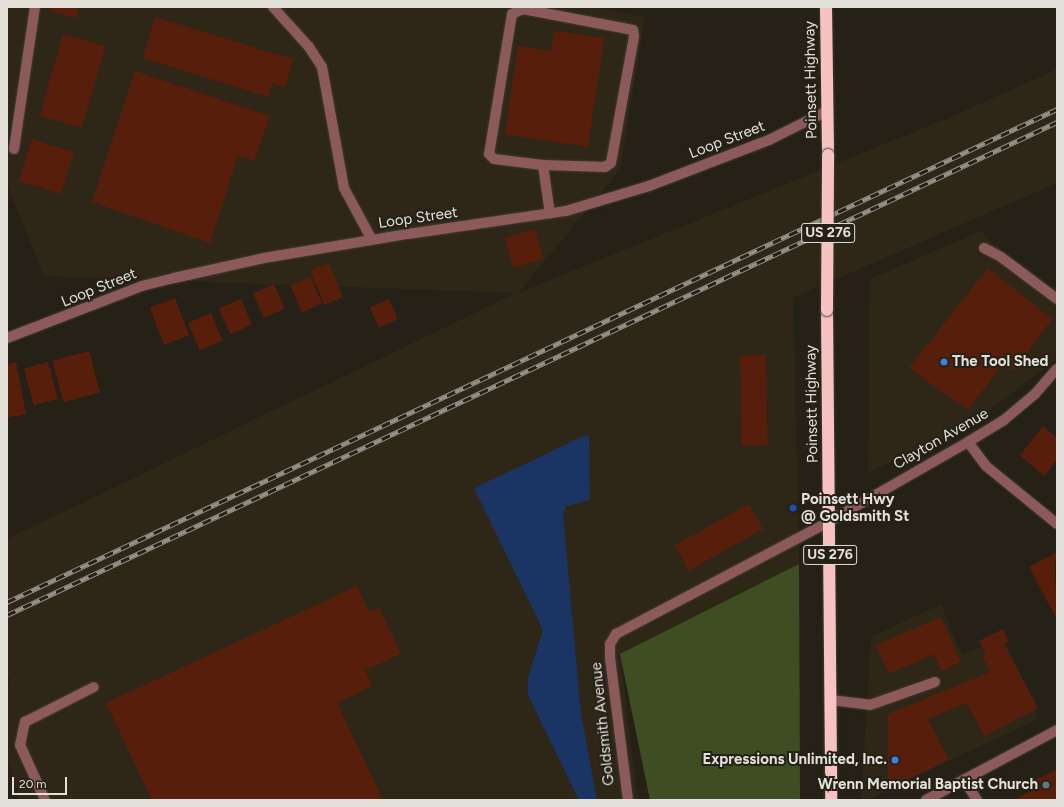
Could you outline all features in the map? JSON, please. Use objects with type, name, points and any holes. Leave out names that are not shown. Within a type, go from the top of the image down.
[{"type":"highway","name":"Poinsett Highway","points":[[826,7],[831,800]]},
{"type":"street","points":[[14,149],[35,7]]},
{"type":"street","points":[[273,7],[309,48],[322,68],[344,188],[372,240]]},
{"type":"street","points":[[523,9],[633,30],[634,36],[611,163],[605,167],[543,165],[494,159],[489,154],[512,14],[523,9]]},
{"type":"street","name":"Loop Street","points":[[7,338],[142,286],[174,278],[264,258],[372,240],[550,214],[649,186],[769,140],[827,111]]},
{"type":"street","points":[[543,165],[550,214]]},
{"type":"street","points":[[984,248],[1001,257],[1057,299]]},
{"type":"street","name":"Clayton Avenue","points":[[610,644],[622,630],[830,521],[1004,420],[1035,394],[1057,369]]},
{"type":"street","points":[[968,442],[986,466],[1057,524]]},
{"type":"street","name":"Goldsmith Avenue","points":[[610,644],[617,719],[628,800]]},
{"type":"street","points":[[831,700],[870,705],[935,682]]},
{"type":"street","points":[[45,800],[20,745],[26,722],[94,687]]},
{"type":"street","points":[[926,800],[1057,730]]},
{"type":"street","points":[[964,780],[977,800]]},
{"type":"shaded area","points":[[7,7],[590,7],[645,17],[620,170],[518,293],[953,116],[1057,69],[1057,183],[793,298],[799,564],[620,654],[638,800],[20,800],[7,758],[7,694],[10,678],[7,678],[7,539],[516,293],[44,276],[7,185]]},
{"type":"shaded area","points":[[980,231],[1057,301],[1057,359],[958,434],[868,472],[870,279]]},
{"type":"shaded area","points":[[941,604],[962,655],[1003,636],[1038,719],[866,800],[861,800],[871,637]]},
{"type":"green space","points":[[799,564],[800,800],[650,800],[620,654]]},
{"type":"water","points":[[586,435],[589,437],[590,500],[566,506],[563,514],[581,714],[597,800],[579,800],[528,695],[528,678],[543,630],[474,488]]},
{"type":"building","points":[[51,7],[79,7],[76,18],[50,11]]},
{"type":"building","points":[[155,17],[293,59],[285,87],[272,83],[268,97],[143,58]]},
{"type":"building","points":[[554,31],[604,38],[588,147],[505,134],[518,46],[551,51]]},
{"type":"building","points":[[63,34],[105,46],[82,128],[40,116]]},
{"type":"building","points":[[135,71],[270,116],[254,161],[238,156],[210,243],[92,202]]},
{"type":"building","points":[[32,139],[74,152],[61,194],[19,181]]},
{"type":"building","points":[[535,229],[544,259],[513,268],[504,238]]},
{"type":"building","points":[[329,263],[343,297],[324,305],[310,270]]},
{"type":"building","points":[[988,268],[1052,319],[1014,371],[1003,363],[968,410],[909,368]]},
{"type":"building","points":[[310,277],[322,303],[302,313],[290,286]]},
{"type":"building","points":[[274,284],[285,309],[264,318],[253,293]]},
{"type":"building","points":[[175,298],[189,335],[164,345],[150,308]]},
{"type":"building","points":[[241,299],[252,325],[230,334],[219,308]]},
{"type":"building","points":[[389,299],[398,319],[379,328],[370,308]]},
{"type":"building","points":[[211,313],[223,341],[200,350],[188,323]]},
{"type":"building","points":[[89,351],[100,393],[63,402],[52,361]]},
{"type":"building","points":[[740,355],[766,355],[768,445],[742,445]]},
{"type":"building","points":[[16,362],[26,414],[7,418],[7,364]]},
{"type":"building","points":[[48,362],[58,399],[34,405],[24,368]]},
{"type":"building","points":[[1043,426],[1057,438],[1057,460],[1044,476],[1020,455]]},
{"type":"building","points":[[749,504],[763,529],[689,571],[675,545]]},
{"type":"building","points":[[1057,552],[1055,568],[1057,620],[1029,567]]},
{"type":"building","points":[[357,586],[369,612],[379,608],[401,654],[365,670],[372,686],[337,703],[383,800],[152,800],[106,703]]},
{"type":"building","points":[[941,617],[961,662],[941,671],[934,654],[889,674],[876,645]]},
{"type":"building","points":[[1003,629],[1009,641],[1004,644],[1038,708],[985,736],[966,703],[928,719],[949,760],[894,786],[888,782],[888,714],[990,672],[982,656],[986,654],[979,641]]},
{"type":"building","name":"Wrenn Memorial Baptist Church","points":[[1057,769],[1057,800],[1014,800],[1037,788],[1033,781]]},
{"type":"railway","points":[[7,602],[1057,109]]},
{"type":"railway","points":[[7,615],[1057,122]]},
{"type":"place","name":"The Tool Shed","points":[[944,362]]},
{"type":"place","name":"Poinsett Hwy @ Goldsmith St","points":[[793,508]]},
{"type":"place","name":"Expressions Unlimited, Inc.","points":[[895,760]]},
{"type":"place","name":"Wrenn Memorial Baptist Church","points":[[1046,785]]}]
